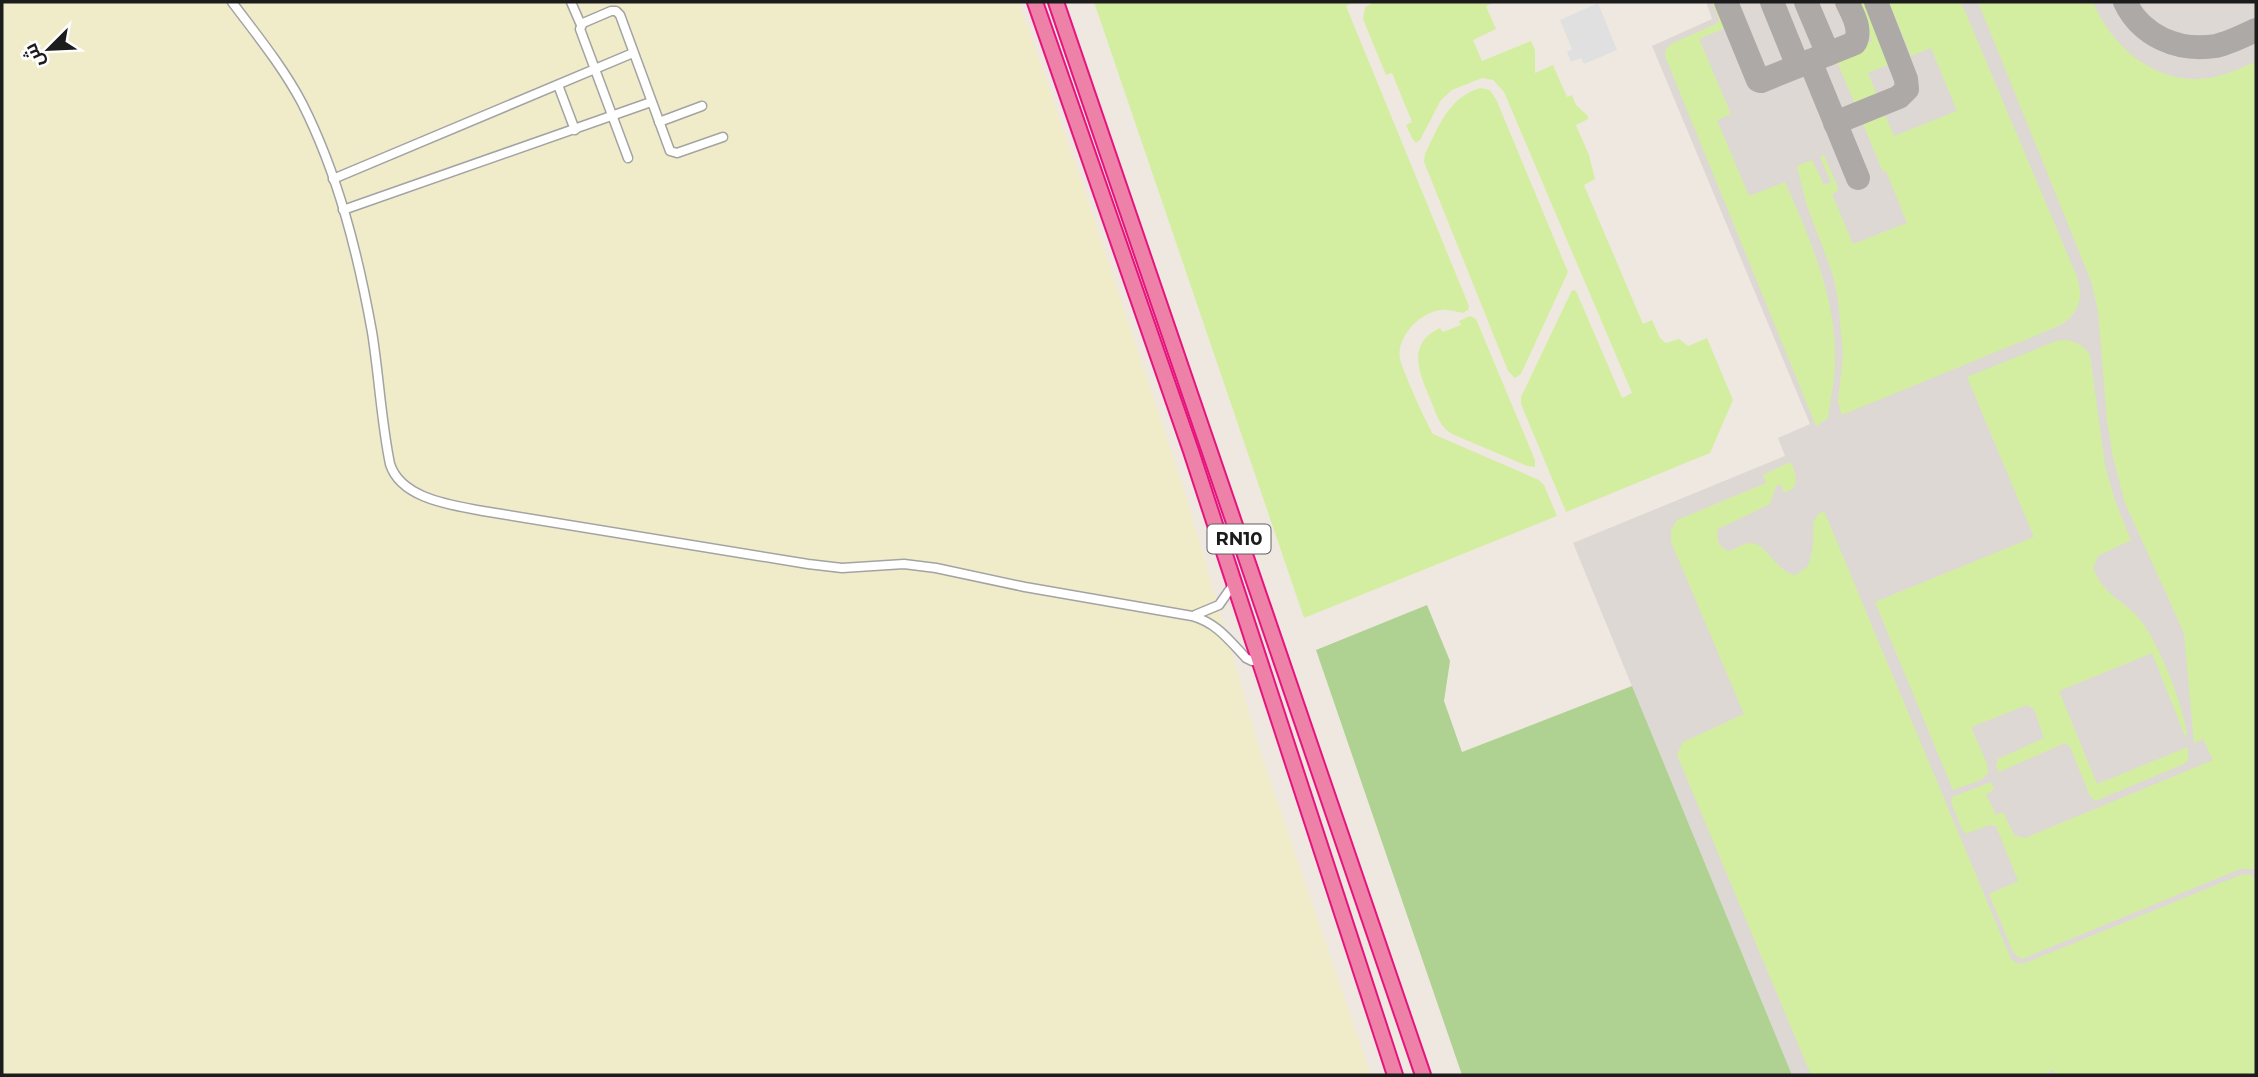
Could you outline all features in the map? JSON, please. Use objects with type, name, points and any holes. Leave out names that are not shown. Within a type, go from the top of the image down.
[{"type":"highway","name":"RN10","points":[[1035,2],[1191,451],[1395,1075]]},
{"type":"highway","name":"RN10","points":[[1056,2],[1423,1075]]},
{"type":"highway","points":[[1259,660],[1278,653]]},
{"type":"street","points":[[232,2],[285,75],[318,139],[356,257],[372,332],[390,464],[400,481],[419,494],[452,505],[483,511],[808,564],[842,568],[905,564],[936,568],[1025,587],[1192,616],[1218,629],[1246,658],[1259,660]]},
{"type":"street","points":[[571,2],[628,158]]},
{"type":"street","points":[[581,25],[611,11],[617,11],[672,153],[723,137]]},
{"type":"street","points":[[333,179],[633,54]]},
{"type":"street","points":[[558,85],[575,130]]},
{"type":"street","points":[[343,210],[651,102]]},
{"type":"street","points":[[659,122],[702,106]]},
{"type":"street","points":[[1192,616],[1219,605],[1233,585]]},
{"type":"shaded area","points":[[2,2],[1019,2],[1186,495],[1259,747],[1371,1075],[2,1075]]},
{"type":"shaded area","points":[[1706,2],[2256,2],[2256,1075],[1792,1075],[1573,543],[1785,456],[1778,438],[1810,424],[1652,46],[1712,19]]},
{"type":"shaded area","points":[[1598,3],[1617,50],[1584,64],[1581,58],[1571,62],[1567,52],[1572,49],[1560,20]]},
{"type":"green space","points":[[1094,2],[1355,2],[1346,6],[1469,306],[1463,313],[1447,310],[1433,312],[1411,327],[1400,351],[1405,375],[1433,434],[1539,480],[1544,485],[1557,516],[1304,618]]},
{"type":"green space","points":[[1375,2],[1496,2],[1486,6],[1496,29],[1473,40],[1482,61],[1531,41],[1535,50],[1535,73],[1553,65],[1567,97],[1572,95],[1576,105],[1588,116],[1588,119],[1576,125],[1589,155],[1595,179],[1584,185],[1643,324],[1652,320],[1660,338],[1666,343],[1679,339],[1688,346],[1707,338],[1733,400],[1710,453],[1566,512],[1521,404],[1521,397],[1572,290],[1576,291],[1622,398],[1632,393],[1504,92],[1493,80],[1482,78],[1452,90],[1441,100],[1416,143],[1406,125],[1412,122],[1392,73],[1386,75],[1363,19],[1365,7]]},
{"type":"green space","points":[[1712,2],[1717,2],[1727,27],[1699,39],[1731,114],[1717,120],[1749,196],[1785,182],[1819,265],[1825,287],[1834,330],[1835,369],[1828,418],[1816,426],[1665,56],[1666,49],[1671,44],[1718,23]]},
{"type":"green space","points":[[1855,2],[1864,2],[1890,64],[1868,73],[1877,95],[1855,104],[1835,57],[1872,41]]},
{"type":"green space","points":[[1889,2],[1961,2],[2077,277],[2080,299],[2075,311],[2059,326],[1842,415],[1838,401],[1843,355],[1838,299],[1833,275],[1806,203],[1797,166],[1812,160],[1824,185],[1831,182],[1820,157],[1824,155],[1839,190],[1832,194],[1853,244],[1907,223],[1863,124],[1885,115],[1894,136],[1957,111],[1931,48],[1911,56]]},
{"type":"green space","points":[[1978,2],[2093,2],[2101,19],[2124,48],[2155,70],[2172,76],[2210,78],[2256,62],[2256,869],[2240,869],[2022,959],[2013,952],[1989,894],[2018,881],[1996,826],[1989,825],[1966,834],[1951,802],[1952,797],[1991,782],[1994,790],[1986,794],[1996,815],[2003,812],[2014,835],[2025,838],[2213,760],[2203,739],[2194,743],[2184,633],[2125,503],[2113,457],[2107,420],[2098,311],[2091,281]]},
{"type":"green space","points":[[1480,88],[1490,90],[1496,99],[1568,272],[1521,374],[1515,378],[1508,371],[1424,162],[1425,154],[1440,123],[1452,106]]},
{"type":"green space","points":[[1470,316],[1476,319],[1535,460],[1535,467],[1452,434],[1444,428],[1437,415],[1420,371],[1418,361],[1422,342],[1440,328],[1443,332],[1461,325],[1459,321]]},
{"type":"green space","points":[[2065,340],[2079,344],[2090,355],[2105,466],[2115,501],[2131,540],[2098,556],[2093,568],[2107,590],[2136,615],[2152,639],[2175,689],[2187,734],[2185,736],[2152,653],[2059,691],[2097,784],[2188,747],[2188,761],[2095,801],[2090,796],[2070,747],[2065,743],[1999,772],[1996,767],[1998,759],[2044,738],[2034,709],[2027,705],[1971,727],[1987,764],[1988,773],[1981,780],[1953,790],[1875,602],[2034,537],[1967,377],[2056,341]]},
{"type":"green space","points":[[1791,463],[1795,472],[1795,486],[1783,492],[1782,486],[1776,486],[1770,504],[1718,529],[1719,543],[1729,551],[1747,543],[1756,544],[1783,569],[1796,575],[1808,566],[1815,520],[1824,511],[2011,959],[2018,964],[2028,962],[2248,874],[2256,878],[2256,1075],[2056,1075],[2053,1070],[2042,1075],[1811,1075],[1677,755],[1683,742],[1744,714],[1671,542],[1671,530],[1677,520],[1766,483],[1763,475]]},
{"type":"green space","points":[[1427,605],[1450,661],[1444,701],[1462,752],[1632,686],[1792,1075],[1462,1075],[1316,650]]},
{"type":"taxiway","points":[[1726,2],[1758,80],[1761,81],[1855,43],[1857,27],[1847,2]]},
{"type":"taxiway","points":[[1772,2],[1798,66]]},
{"type":"taxiway","points":[[1806,2],[1828,54]]},
{"type":"taxiway","points":[[1835,123],[1899,97],[1907,89],[1906,79],[1876,2]]},
{"type":"taxiway","points":[[2125,2],[2141,24],[2162,39],[2175,44],[2216,46],[2256,30]]},
{"type":"taxiway","points":[[1810,61],[1858,178]]}]
